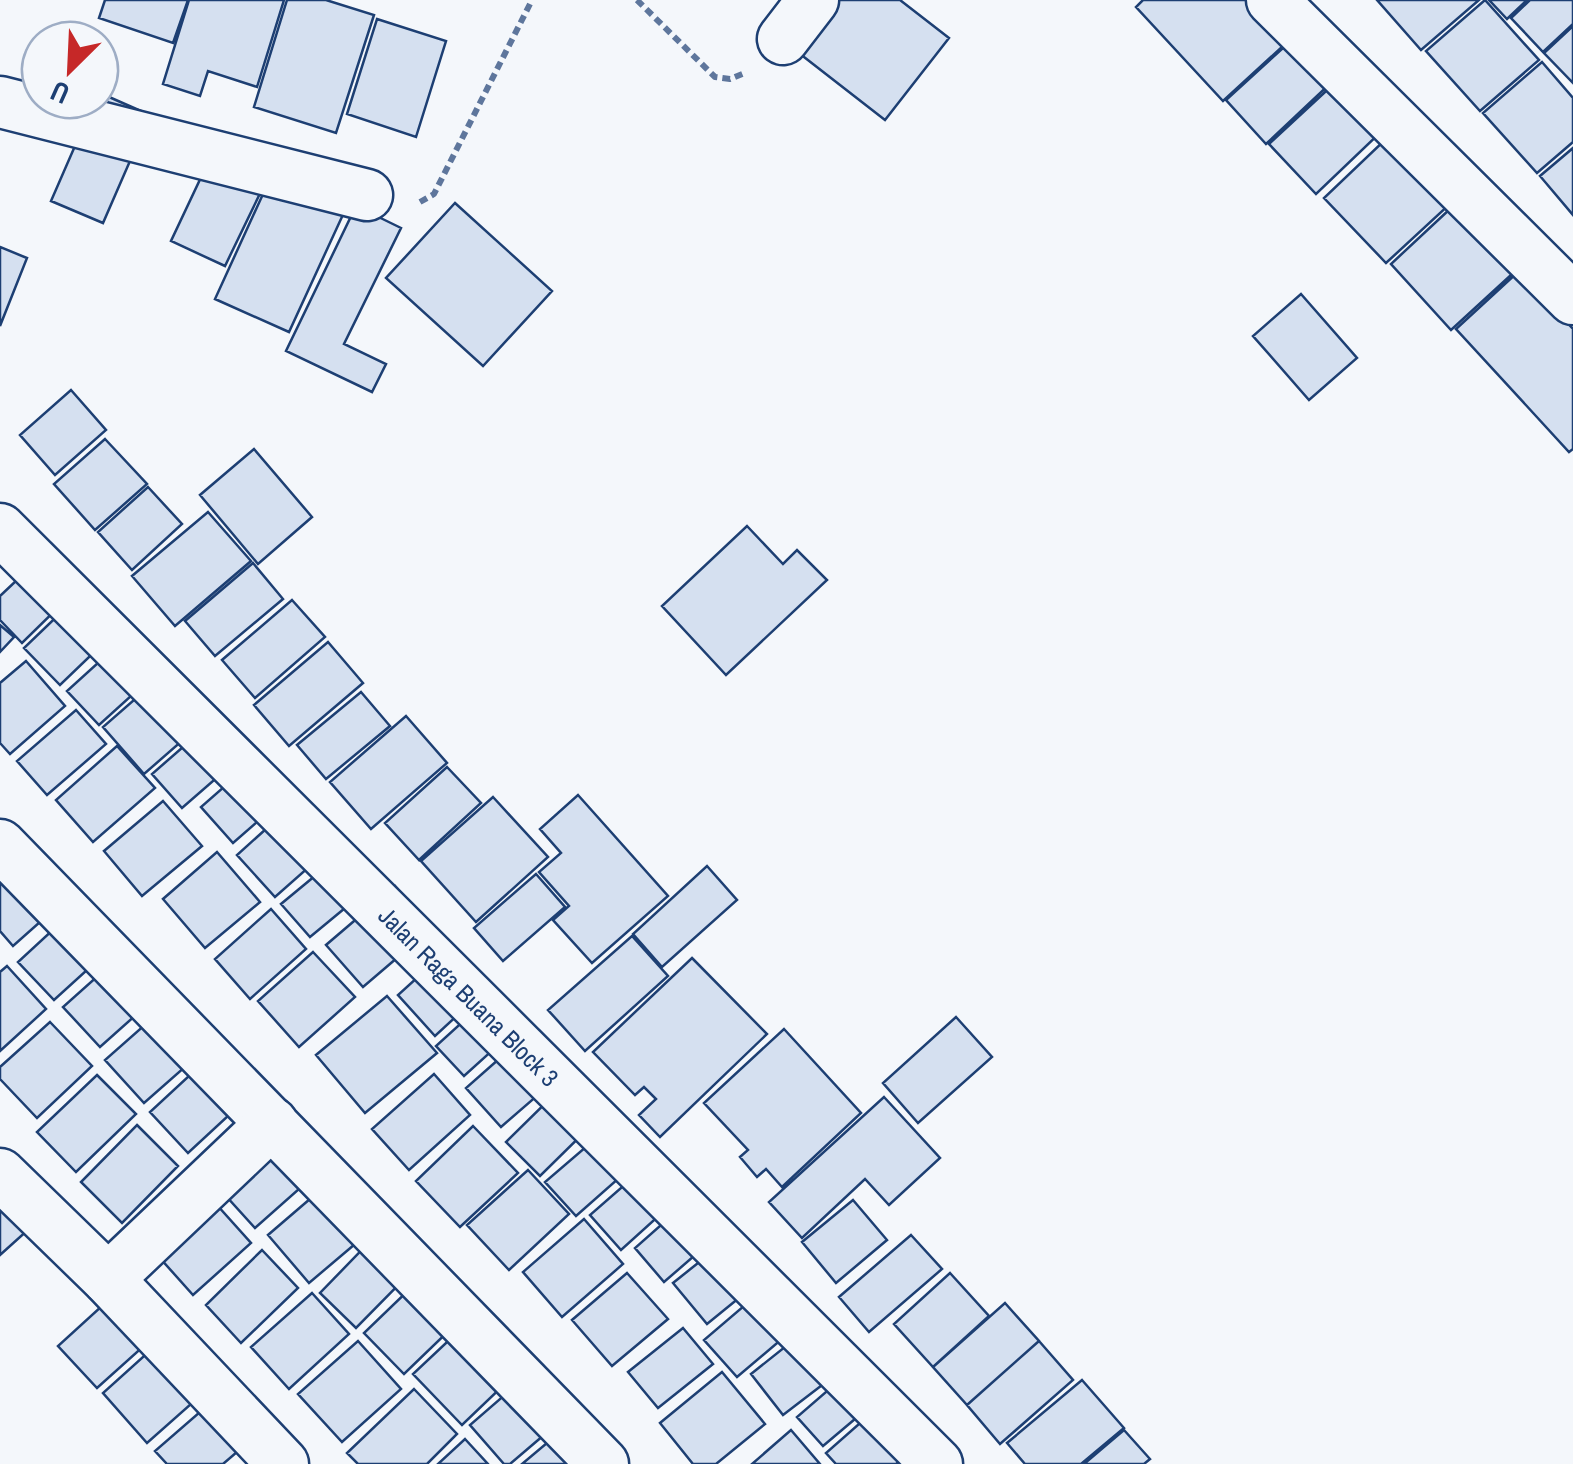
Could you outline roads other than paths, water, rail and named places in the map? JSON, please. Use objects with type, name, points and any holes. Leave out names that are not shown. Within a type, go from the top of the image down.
[{"type":"street","points":[[783,39],[813,0]]},
{"type":"street","points":[[1272,0],[1573,299]]},
{"type":"street","points":[[0,102],[367,195]]},
{"type":"street","name":"Jalan Raga Buana Block 3","points":[[0,529],[936,1464]]},
{"type":"street","points":[[0,846],[603,1464]]},
{"type":"street","points":[[108,1278],[272,1123]]},
{"type":"street","points":[[0,1174],[108,1278],[283,1464]]}]
